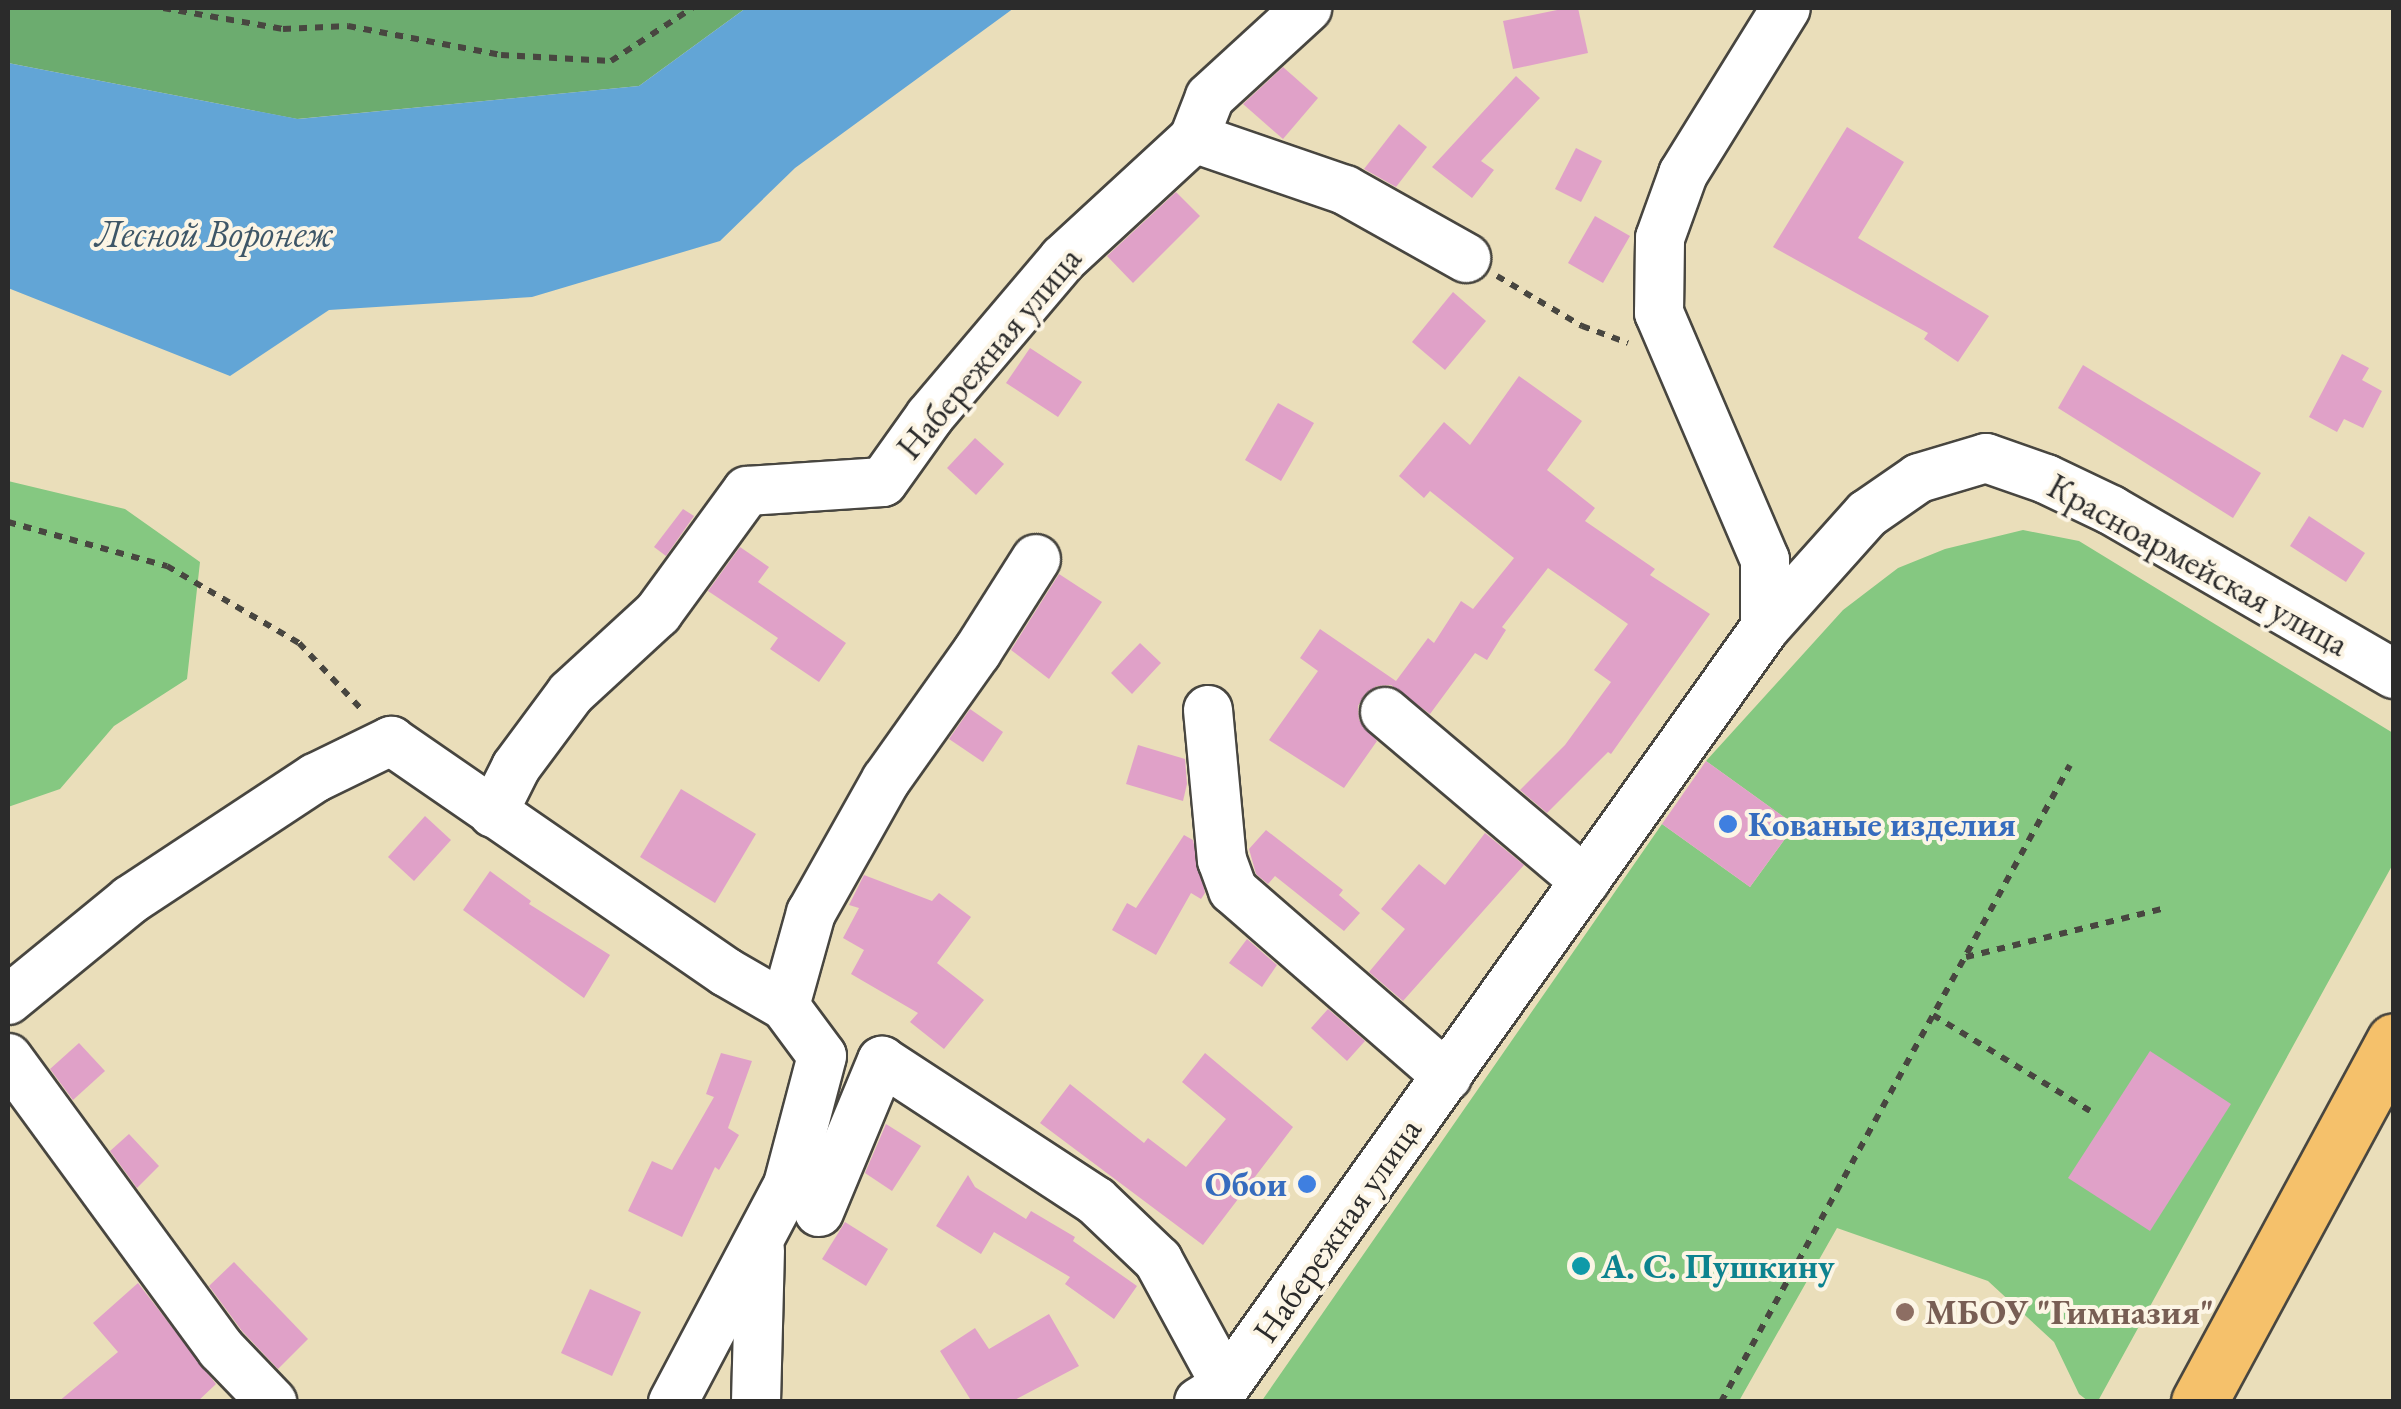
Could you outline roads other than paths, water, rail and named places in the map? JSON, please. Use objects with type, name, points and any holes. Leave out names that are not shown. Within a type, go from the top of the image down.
[{"type":"main road","points":[[2199,1402],[2394,1041]]},
{"type":"street","name":"Набережная улица","points":[[494,813],[516,767],[571,693],[658,613],[746,490],[884,482],[930,416],[1063,258],[1194,138],[1210,97],[1307,8]]},
{"type":"street","points":[[1765,628],[1765,560],[1659,313],[1660,238],[1683,174],[1786,8]]},
{"type":"street","points":[[1194,138],[1345,190],[1466,258]]},
{"type":"street","name":"Красноармейская улица","points":[[1765,628],[1867,514],[1919,478],[1986,458],[2111,510],[2394,674]]},
{"type":"street","points":[[786,1006],[811,913],[886,780],[977,652],[1036,559]]},
{"type":"street","name":"Набережная улица","points":[[1213,1393],[1447,1076],[1765,628]]},
{"type":"street","points":[[1208,710],[1222,860],[1233,890],[1447,1076]]},
{"type":"street","points":[[1385,712],[1585,881]]},
{"type":"street","points":[[8,1000],[130,900],[315,778],[391,741],[726,972],[786,1006],[822,1056],[788,1185],[673,1402]]},
{"type":"street","points":[[8,1058],[222,1349],[272,1402]]},
{"type":"street","name":"Набережная улица","points":[[820,1212],[882,1061],[1096,1201],[1158,1260],[1213,1393]]},
{"type":"street","points":[[756,1402],[760,1240]]},
{"type":"water","name":"Лесной Воронеж","points":[[746,8],[1014,8],[795,168],[720,241],[532,297],[329,310],[230,376],[8,288],[8,63],[298,119],[639,86]]},
{"type":"place","name":"Кованые изделия","points":[[1728,824]]},
{"type":"place","name":"Обои","points":[[1307,1184]]},
{"type":"place","name":"А. С. Пушкину","points":[[1581,1266]]},
{"type":"place","name":"МБОУ \"Гимназия\"","points":[[1905,1312]]}]
